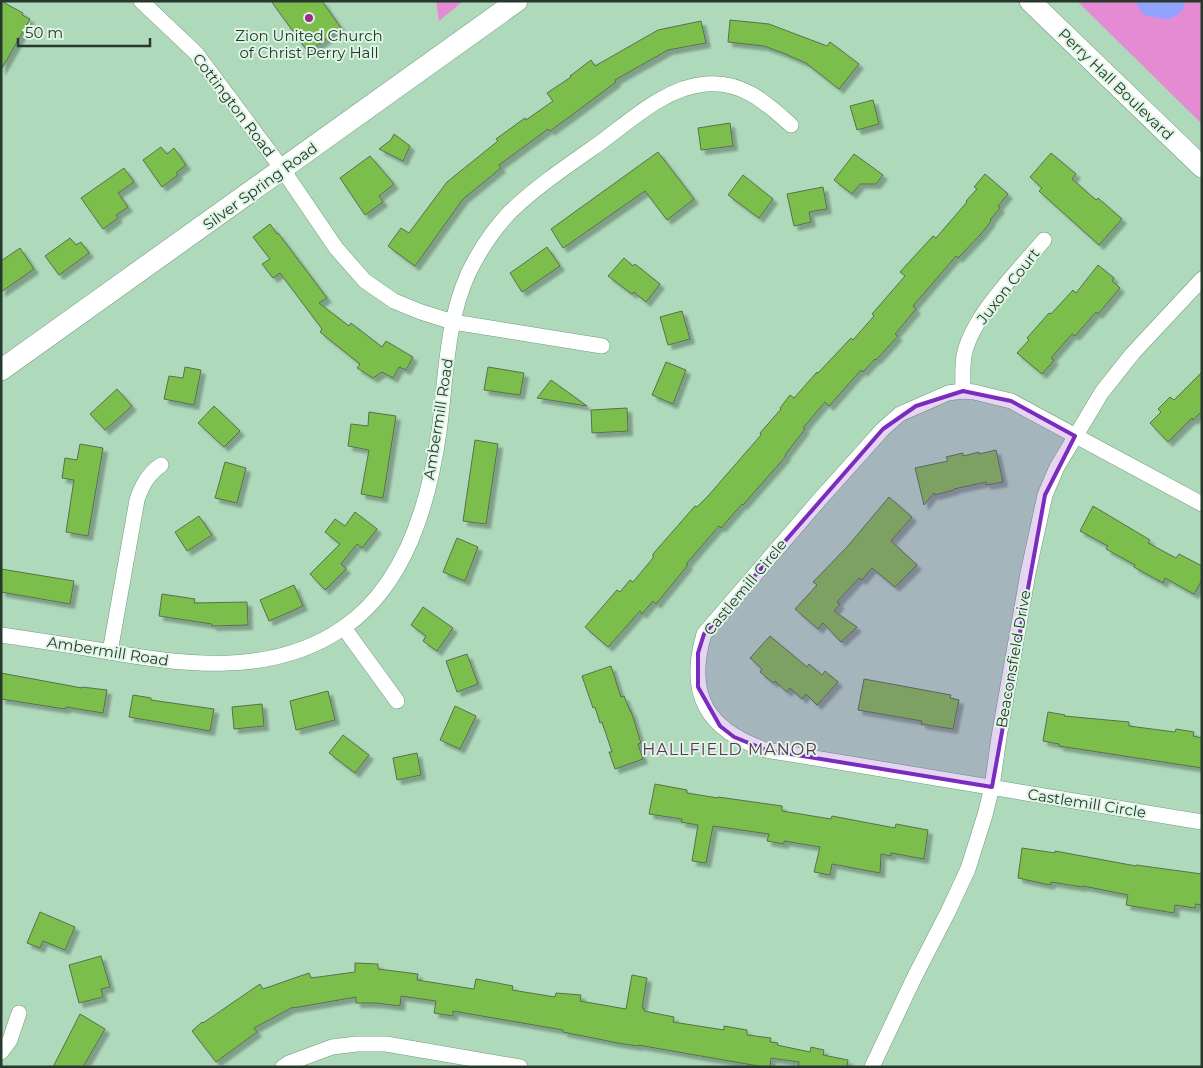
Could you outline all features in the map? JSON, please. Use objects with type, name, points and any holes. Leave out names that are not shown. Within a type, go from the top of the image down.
[{"type":"main road","name":"Silver Spring Road","points":[[1,370],[517,1]]},
{"type":"main road","name":"Perry Hall Boulevard","points":[[1030,1],[1202,167]]},
{"type":"street","name":"Cottington Road","points":[[141,1],[196,53],[283,170],[336,248],[365,281],[394,301],[452,322],[602,346]]},
{"type":"street","name":"Ambermill Road","points":[[1,635],[163,661],[198,664],[262,661],[289,654],[314,644],[344,628],[372,602],[392,576],[404,556],[416,528],[429,482],[439,434],[452,322],[461,292],[472,266],[484,245],[511,211],[537,189],[651,106],[689,87],[721,84],[737,86],[752,93],[791,125]]},
{"type":"street","name":"Juxon Court","points":[[963,391],[964,356],[971,334],[981,316],[1044,240]]},
{"type":"street","name":"Beaconsfield Drive","points":[[872,1067],[968,869],[985,815],[992,787],[1028,573],[1045,495],[1057,467],[1102,392],[1133,353],[1202,279]]},
{"type":"street","name":"Castlemill Circle","points":[[1199,498],[1075,436],[1011,401],[985,394],[963,391],[948,393],[900,414],[883,429],[704,634],[698,652],[696,671],[698,688],[710,715],[734,738],[766,750],[1202,822]]},
{"type":"street","points":[[110,652],[137,500],[147,477],[161,465]]},
{"type":"street","points":[[344,628],[397,701]]},
{"type":"street","points":[[1,1052],[10,1040],[19,1013]]},
{"type":"street","points":[[282,1067],[332,1047],[357,1044],[386,1044],[465,1062],[520,1067]]},
{"type":"highlighted area","points":[[963,391],[1011,401],[1075,436],[1045,495],[992,787],[766,750],[734,737],[720,726],[698,687],[698,653],[704,634],[883,429],[916,406]]},
{"type":"shaded area","points":[[436,1],[463,1],[439,21]]},
{"type":"shaded area","points":[[1077,1],[1202,1],[1202,124]]},
{"type":"building","points":[[1,1],[30,19],[1,70]]},
{"type":"building","name":"Zion United Church of Christ Perry Hall","points":[[271,1],[322,1],[341,28],[308,52]]},
{"type":"building","points":[[730,20],[769,24],[827,46],[830,42],[859,64],[839,89],[806,63],[783,53],[764,46],[728,42]]},
{"type":"building","points":[[701,21],[706,43],[668,50],[615,80],[616,82],[550,131],[548,129],[499,165],[501,168],[463,199],[415,266],[388,246],[401,228],[409,233],[447,182],[498,141],[496,139],[553,101],[547,93],[571,77],[591,60],[595,66],[658,30]]},
{"type":"building","points":[[873,100],[879,124],[857,130],[850,106]]},
{"type":"building","points":[[730,123],[733,146],[701,150],[698,128]]},
{"type":"building","points":[[394,134],[410,146],[403,161],[379,149],[391,140]]},
{"type":"building","points":[[161,147],[167,154],[174,148],[186,165],[176,173],[178,175],[162,187],[143,160]]},
{"type":"building","points":[[658,152],[694,199],[667,220],[645,191],[563,248],[551,229]]},
{"type":"building","points":[[1051,153],[1076,174],[1072,179],[1122,219],[1099,245],[1039,191],[1042,188],[1030,177]]},
{"type":"building","points":[[854,154],[883,175],[876,184],[860,184],[852,194],[834,180]]},
{"type":"building","points":[[370,156],[394,184],[379,196],[383,202],[365,215],[340,178]]},
{"type":"building","points":[[124,168],[134,182],[118,193],[128,207],[116,215],[118,218],[103,229],[81,198]]},
{"type":"building","points":[[985,174],[1008,194],[998,206],[1000,208],[981,234],[958,258],[956,256],[913,306],[916,309],[895,334],[898,336],[876,360],[863,372],[861,370],[829,406],[825,402],[803,428],[805,429],[786,456],[721,528],[719,526],[686,564],[688,565],[656,604],[653,601],[642,614],[640,611],[608,647],[585,627],[617,590],[620,592],[630,580],[633,582],[653,558],[653,554],[695,506],[697,507],[708,496],[761,435],[760,433],[781,409],[790,395],[794,398],[851,338],[853,340],[874,316],[872,314],[905,276],[900,272],[933,236],[936,238],[977,189],[974,187]]},
{"type":"building","points":[[743,175],[773,199],[759,218],[728,195]]},
{"type":"building","points":[[823,187],[827,209],[809,212],[811,222],[794,226],[787,194]]},
{"type":"building","points":[[270,224],[327,298],[319,303],[349,326],[351,323],[382,347],[386,341],[413,357],[406,370],[399,367],[393,378],[382,372],[373,378],[357,368],[360,364],[320,332],[322,329],[280,273],[273,278],[262,264],[270,259],[253,237]]},
{"type":"building","points":[[70,238],[76,245],[81,242],[89,253],[59,275],[45,256]]},
{"type":"building","points":[[547,247],[560,266],[522,292],[510,273]]},
{"type":"building","points":[[20,248],[34,269],[1,292],[1,261]]},
{"type":"building","points":[[624,258],[633,266],[635,264],[660,284],[646,302],[608,276]]},
{"type":"building","points":[[1098,265],[1114,278],[1112,281],[1120,288],[1098,314],[1096,312],[1075,336],[1072,334],[1051,358],[1054,360],[1042,374],[1017,353],[1029,340],[1027,338],[1049,313],[1051,314],[1073,290],[1076,293]]},
{"type":"building","points":[[682,311],[690,339],[668,345],[660,317]]},
{"type":"building","points":[[666,362],[686,370],[673,404],[652,395]]},
{"type":"building","points":[[185,367],[201,370],[194,405],[164,399],[169,376],[183,378]]},
{"type":"building","points":[[488,367],[524,373],[520,395],[484,390]]},
{"type":"building","points":[[1202,372],[1202,411],[1193,420],[1192,418],[1168,442],[1150,423],[1161,412],[1158,409],[1170,397],[1174,400]]},
{"type":"building","points":[[551,380],[587,406],[537,398]]},
{"type":"building","points":[[117,389],[132,406],[105,430],[90,414]]},
{"type":"building","points":[[214,406],[240,431],[224,447],[198,423]]},
{"type":"building","points":[[627,408],[628,431],[592,433],[591,410]]},
{"type":"building","points":[[369,412],[396,416],[383,498],[361,494],[369,450],[348,446],[351,424],[368,426]]},
{"type":"building","points":[[475,440],[498,444],[486,524],[463,521]]},
{"type":"building","points":[[80,444],[103,448],[88,536],[66,532],[74,480],[62,478],[65,458],[77,460]]},
{"type":"building","points":[[996,450],[1003,482],[986,485],[986,482],[935,495],[934,493],[924,505],[915,468],[948,461],[946,457],[963,453],[963,456]]},
{"type":"building","points":[[225,462],[246,468],[237,503],[215,498]]},
{"type":"building","points":[[889,497],[912,517],[891,541],[917,565],[895,587],[872,568],[862,580],[859,578],[837,602],[840,604],[834,611],[857,627],[841,642],[823,623],[818,629],[795,609],[817,585],[813,582],[847,547]]},
{"type":"building","points":[[1093,506],[1150,540],[1148,543],[1176,558],[1179,554],[1202,566],[1202,580],[1194,594],[1165,578],[1163,583],[1134,567],[1135,565],[1106,549],[1108,546],[1080,531]]},
{"type":"building","points":[[355,512],[377,529],[362,548],[357,544],[341,564],[346,569],[325,590],[310,574],[340,544],[325,532],[335,519],[345,526]]},
{"type":"building","points":[[199,516],[212,535],[187,551],[175,532]]},
{"type":"building","points":[[457,538],[478,547],[465,581],[443,572]]},
{"type":"building","points":[[1,569],[74,581],[70,604],[1,592]]},
{"type":"building","points":[[294,585],[303,606],[269,621],[260,600]]},
{"type":"building","points":[[162,594],[195,599],[194,603],[247,602],[248,625],[212,626],[212,624],[159,616]]},
{"type":"building","points":[[423,607],[453,628],[437,651],[423,641],[426,636],[411,625]]},
{"type":"building","points":[[770,636],[807,667],[809,664],[822,675],[825,671],[838,682],[817,705],[806,694],[802,699],[790,688],[787,692],[775,681],[773,683],[760,672],[762,669],[750,658]]},
{"type":"building","points":[[467,654],[478,684],[457,692],[446,661]]},
{"type":"building","points":[[611,666],[621,697],[624,696],[631,711],[641,743],[638,744],[643,759],[615,769],[609,752],[612,752],[602,722],[600,723],[595,707],[593,708],[582,676]]},
{"type":"building","points":[[1,673],[82,688],[107,690],[103,713],[1,699]]},
{"type":"building","points":[[864,679],[951,695],[950,698],[959,700],[953,729],[921,724],[922,721],[858,710]]},
{"type":"building","points":[[328,691],[335,720],[296,730],[290,701]]},
{"type":"building","points":[[133,695],[151,698],[151,700],[214,709],[210,731],[129,717]]},
{"type":"building","points":[[262,704],[264,726],[234,729],[232,707]]},
{"type":"building","points":[[455,706],[476,716],[460,749],[440,740]]},
{"type":"building","points":[[1048,712],[1064,716],[1129,722],[1129,726],[1175,732],[1176,729],[1194,732],[1193,736],[1202,738],[1202,768],[1059,746],[1059,744],[1043,741]]},
{"type":"building","points":[[343,735],[369,755],[355,773],[329,753]]},
{"type":"building","points":[[417,753],[421,775],[397,780],[393,758]]},
{"type":"building","points":[[655,784],[687,790],[687,793],[782,806],[782,811],[831,819],[832,816],[895,828],[896,824],[928,830],[924,859],[891,853],[891,856],[881,854],[880,873],[832,864],[830,875],[814,872],[820,847],[784,841],[784,844],[767,841],[769,834],[713,826],[706,863],[692,861],[698,825],[681,822],[682,819],[649,814]]},
{"type":"building","points":[[1022,848],[1055,853],[1055,851],[1136,866],[1202,874],[1202,905],[1196,904],[1195,908],[1175,905],[1174,913],[1126,905],[1128,895],[1083,886],[1051,882],[1050,885],[1018,878]]},
{"type":"building","points":[[40,912],[75,927],[65,950],[43,941],[40,948],[27,943]]},
{"type":"building","points":[[101,956],[110,987],[101,989],[103,997],[79,1003],[69,965]]},
{"type":"building","points":[[355,963],[378,964],[378,969],[418,974],[417,980],[474,989],[476,979],[513,986],[512,990],[555,997],[556,993],[581,995],[580,1001],[626,1009],[632,975],[647,978],[642,1008],[644,1008],[644,1011],[674,1017],[673,1022],[724,1030],[724,1026],[747,1030],[747,1035],[771,1038],[770,1042],[778,1043],[777,1045],[810,1052],[811,1047],[824,1050],[823,1055],[848,1060],[847,1067],[798,1067],[799,1062],[771,1058],[770,1067],[764,1067],[618,1043],[563,1032],[563,1030],[453,1011],[453,1016],[434,1013],[436,1001],[401,996],[400,1006],[356,1003],[356,997],[293,1007],[254,1028],[257,1032],[216,1062],[192,1031],[202,1022],[260,984],[263,989],[309,973],[311,978],[355,972]]},
{"type":"building","points":[[80,1014],[105,1029],[83,1067],[53,1067]]},
{"type":"waterway","points":[[1153,1],[1166,3],[1169,1]]},
{"type":"place","name":"Zion United Church of Christ Perry Hall","points":[[309,18]]},
{"type":"district","name":"HALLFIELD MANOR","points":[[730,749]]}]
